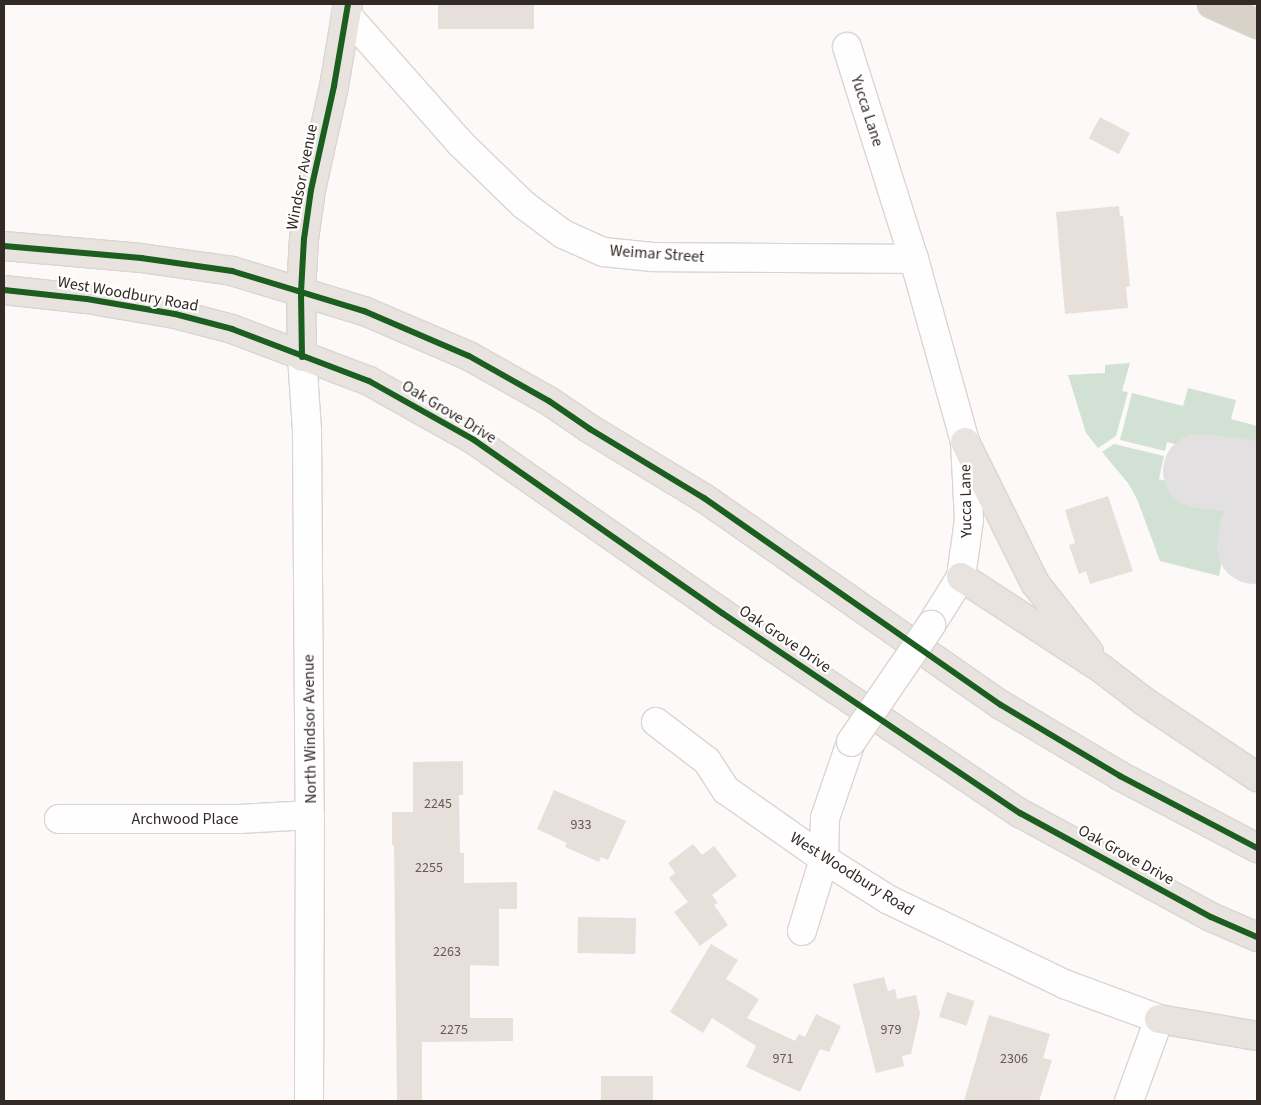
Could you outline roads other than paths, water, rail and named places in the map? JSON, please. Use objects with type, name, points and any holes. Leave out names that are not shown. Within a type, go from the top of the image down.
[{"type":"highway","points":[[1212,4],[1257,24]]},
{"type":"main road","name":"Windsor Avenue","points":[[302,357],[301,292],[304,239],[311,190],[334,86],[347,9]]},
{"type":"main road","name":"West Woodbury Road","points":[[4,246],[141,258],[232,271],[301,292]]},
{"type":"main road","name":"West Woodbury Road","points":[[4,290],[87,299],[175,314],[232,330],[302,357]]},
{"type":"main road","points":[[301,292],[364,311],[469,356],[549,402],[704,498],[1001,705],[1120,776],[1257,848]]},
{"type":"main road","name":"Oak Grove Drive","points":[[302,357],[370,381],[474,440],[722,613],[1020,813],[1211,917],[1257,937]]},
{"type":"main road","points":[[965,442],[1035,583],[1102,669]]},
{"type":"main road","points":[[961,577],[1102,669],[1145,702],[1257,777]]},
{"type":"main road","points":[[1159,1019],[1257,1036]]},
{"type":"street","name":"Weimar Street","points":[[347,9],[460,143],[524,205],[563,234],[603,252],[653,258],[914,259]]},
{"type":"street","name":"Yucca Lane","points":[[802,931],[824,859],[825,818],[851,742],[932,625],[961,577],[969,520],[965,442],[914,259],[847,47]]},
{"type":"street","name":"North Windsor Avenue","points":[[302,357],[307,431],[310,815],[308,1101]]},
{"type":"street","name":"West Woodbury Road","points":[[656,722],[707,760],[726,790],[824,859],[889,900],[992,952],[1064,984],[1159,1019]]},
{"type":"street","name":"Archwood Place","points":[[58,819],[239,819],[310,815]]},
{"type":"street","points":[[1129,1101],[1159,1019]]}]
